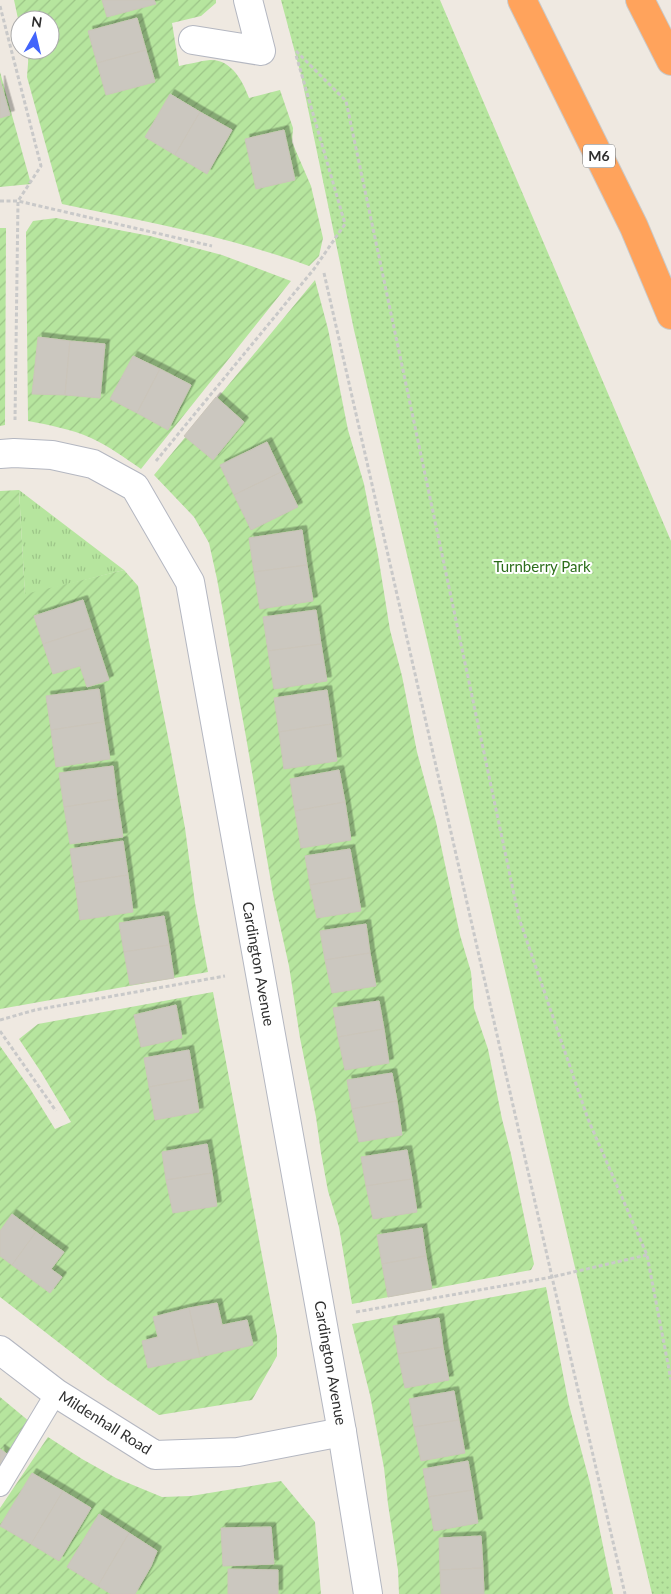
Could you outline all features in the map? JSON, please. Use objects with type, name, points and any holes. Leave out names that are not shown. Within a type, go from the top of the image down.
[{"type":"highway","name":"M6","points":[[522,0],[634,227],[671,315]]},
{"type":"highway","points":[[640,0],[671,61]]},
{"type":"street","points":[[193,40],[261,51],[248,0]]},
{"type":"street","points":[[7,453],[52,455],[93,464],[135,487]]},
{"type":"street","name":"Cardington Avenue","points":[[135,487],[190,582],[322,1318],[368,1594]]},
{"type":"street","name":"Mildenhall Road","points":[[0,1350],[56,1393],[155,1455],[238,1452],[342,1432]]},
{"type":"lane","points":[[0,1486],[56,1393]]},
{"type":"path","points":[[0,6],[41,166],[18,201],[7,453]]},
{"type":"path","points":[[135,487],[314,269],[345,224],[295,50],[346,101],[518,918],[588,1119],[647,1255],[671,1380]]},
{"type":"path","points":[[0,202],[18,201],[212,246]]},
{"type":"path","points":[[324,272],[552,1277],[626,1594]]},
{"type":"path","points":[[0,1020],[35,1010],[260,970]]},
{"type":"path","points":[[0,1031],[56,1111]]},
{"type":"path","points":[[322,1318],[552,1277],[647,1255]]},
{"type":"green space","points":[[14,0],[216,0],[216,3],[201,16],[172,23],[179,66],[210,60],[224,63],[240,78],[249,98],[280,90],[293,128],[292,142],[311,186],[323,238],[319,256],[309,266],[218,238],[62,204],[27,77],[28,60],[60,60],[60,10],[16,10]]},
{"type":"green space","name":"Turnberry Park","points":[[281,0],[440,0],[671,541],[671,1594],[652,1594],[354,330],[301,75]]},
{"type":"green space","points":[[0,72],[31,184],[0,187]]},
{"type":"green space","points":[[56,218],[150,236],[222,255],[291,281],[141,469],[111,448],[91,438],[68,430],[28,421],[26,232],[33,221]]},
{"type":"green space","points":[[0,228],[6,228],[5,425],[0,426]]},
{"type":"green space","points":[[315,280],[328,329],[348,430],[364,484],[390,630],[402,676],[417,752],[436,822],[460,935],[471,972],[474,1008],[488,1049],[534,1264],[531,1270],[352,1304],[339,1227],[328,1191],[289,966],[273,894],[246,737],[209,543],[194,517],[154,475]]},
{"type":"green space","points":[[19,490],[124,570],[25,595]]},
{"type":"green space","points":[[19,490],[25,594],[124,570],[138,586],[185,828],[195,903],[208,972],[0,1009],[0,491]]},
{"type":"green space","points":[[213,992],[277,1336],[277,1356],[252,1400],[159,1415],[107,1380],[0,1297],[0,1046],[29,1087],[55,1129],[71,1122],[19,1039],[38,1024]]},
{"type":"green space","points":[[546,1287],[569,1405],[590,1483],[613,1594],[399,1594],[398,1570],[384,1468],[370,1395],[352,1324]]},
{"type":"green space","points":[[0,1397],[30,1422],[0,1467]]},
{"type":"green space","points":[[48,1437],[116,1478],[162,1497],[191,1496],[281,1481],[315,1522],[321,1594],[0,1594],[0,1508]]},
{"type":"building","points":[[102,0],[154,0],[156,4],[107,17]]},
{"type":"building","points":[[137,18],[146,50],[97,63],[88,31]]},
{"type":"building","points":[[146,50],[155,82],[106,95],[97,63]]},
{"type":"building","points":[[0,80],[10,115],[0,118]]},
{"type":"building","points":[[170,94],[200,112],[175,155],[145,137]]},
{"type":"building","points":[[200,112],[232,130],[207,174],[175,155]]},
{"type":"building","points":[[284,130],[295,180],[256,189],[245,139]]},
{"type":"building","points":[[38,337],[70,341],[65,395],[32,394]]},
{"type":"building","points":[[70,341],[105,344],[100,398],[65,395]]},
{"type":"building","points":[[133,356],[160,369],[137,413],[110,399]]},
{"type":"building","points":[[160,369],[191,385],[168,430],[137,413]]},
{"type":"building","points":[[216,397],[244,422],[213,460],[184,436]]},
{"type":"building","points":[[267,442],[281,472],[234,495],[220,465]]},
{"type":"building","points":[[281,472],[298,507],[251,530],[234,495]]},
{"type":"building","points":[[302,530],[307,565],[254,572],[249,538]]},
{"type":"building","points":[[307,565],[313,601],[260,609],[254,572]]},
{"type":"building","points":[[83,600],[92,628],[43,644],[34,616]]},
{"type":"building","points":[[316,610],[321,644],[268,651],[263,617]]},
{"type":"building","points":[[92,628],[109,680],[87,687],[80,666],[53,674],[43,644]]},
{"type":"building","points":[[321,644],[327,681],[274,689],[268,651]]},
{"type":"building","points":[[99,689],[104,722],[51,730],[46,696]]},
{"type":"building","points":[[327,690],[332,724],[279,732],[274,698]]},
{"type":"building","points":[[104,722],[110,759],[56,767],[51,730]]},
{"type":"building","points":[[332,724],[337,761],[284,769],[279,732]]},
{"type":"building","points":[[113,766],[117,799],[64,807],[59,773]]},
{"type":"building","points":[[339,770],[345,802],[295,811],[290,779]]},
{"type":"building","points":[[117,799],[123,837],[70,844],[64,807]]},
{"type":"building","points":[[345,802],[351,840],[301,848],[295,811]]},
{"type":"building","points":[[123,841],[128,875],[75,883],[70,849]]},
{"type":"building","points":[[350,849],[355,877],[310,885],[305,856]]},
{"type":"building","points":[[128,875],[133,912],[80,920],[75,883]]},
{"type":"building","points":[[355,877],[361,911],[317,918],[310,885]]},
{"type":"building","points":[[164,916],[169,945],[124,952],[119,923]]},
{"type":"building","points":[[366,924],[370,953],[325,960],[320,931]]},
{"type":"building","points":[[169,945],[174,978],[130,985],[124,952]]},
{"type":"building","points":[[370,953],[376,986],[332,993],[325,960]]},
{"type":"building","points":[[379,1001],[384,1029],[338,1037],[333,1008]]},
{"type":"building","points":[[176,1005],[182,1038],[141,1047],[134,1015]]},
{"type":"building","points":[[384,1029],[389,1063],[345,1070],[338,1037]]},
{"type":"building","points":[[189,1050],[194,1079],[149,1087],[144,1058]]},
{"type":"building","points":[[392,1073],[397,1101],[352,1109],[347,1080]]},
{"type":"building","points":[[194,1079],[199,1112],[155,1120],[149,1087]]},
{"type":"building","points":[[397,1101],[402,1135],[359,1142],[352,1109]]},
{"type":"building","points":[[207,1144],[212,1173],[166,1180],[162,1152]]},
{"type":"building","points":[[407,1150],[412,1179],[366,1186],[361,1157]]},
{"type":"building","points":[[212,1173],[217,1206],[173,1213],[166,1180]]},
{"type":"building","points":[[412,1179],[417,1212],[373,1219],[366,1186]]},
{"type":"building","points":[[12,1214],[36,1232],[12,1265],[0,1256],[0,1231]]},
{"type":"building","points":[[422,1228],[426,1256],[382,1264],[377,1235]]},
{"type":"building","points":[[36,1232],[64,1252],[51,1269],[62,1277],[50,1293],[12,1265]]},
{"type":"building","points":[[426,1256],[432,1289],[388,1297],[382,1264]]},
{"type":"building","points":[[217,1303],[222,1325],[247,1320],[253,1345],[200,1357],[189,1308]]},
{"type":"building","points":[[189,1308],[200,1357],[148,1368],[142,1341],[158,1337],[153,1317]]},
{"type":"building","points":[[439,1318],[443,1347],[398,1354],[393,1326]]},
{"type":"building","points":[[443,1347],[449,1380],[405,1388],[398,1354]]},
{"type":"building","points":[[454,1391],[459,1420],[414,1427],[409,1399]]},
{"type":"building","points":[[459,1420],[465,1453],[421,1461],[414,1427]]},
{"type":"building","points":[[0,1449],[10,1456],[0,1470]]},
{"type":"building","points":[[468,1461],[473,1490],[428,1497],[423,1469]]},
{"type":"building","points":[[32,1473],[63,1491],[31,1544],[0,1526]]},
{"type":"building","points":[[473,1490],[478,1523],[434,1531],[428,1497]]},
{"type":"building","points":[[63,1491],[91,1508],[59,1561],[31,1544]]},
{"type":"building","points":[[99,1514],[129,1533],[98,1586],[67,1567]]},
{"type":"building","points":[[271,1527],[274,1564],[223,1566],[221,1528]]},
{"type":"building","points":[[129,1533],[157,1551],[135,1594],[111,1594],[98,1586]]},
{"type":"building","points":[[481,1536],[483,1568],[440,1570],[439,1538]]},
{"type":"building","points":[[483,1568],[484,1594],[441,1594],[440,1570]]},
{"type":"building","points":[[228,1569],[278,1570],[278,1594],[228,1594]]}]
